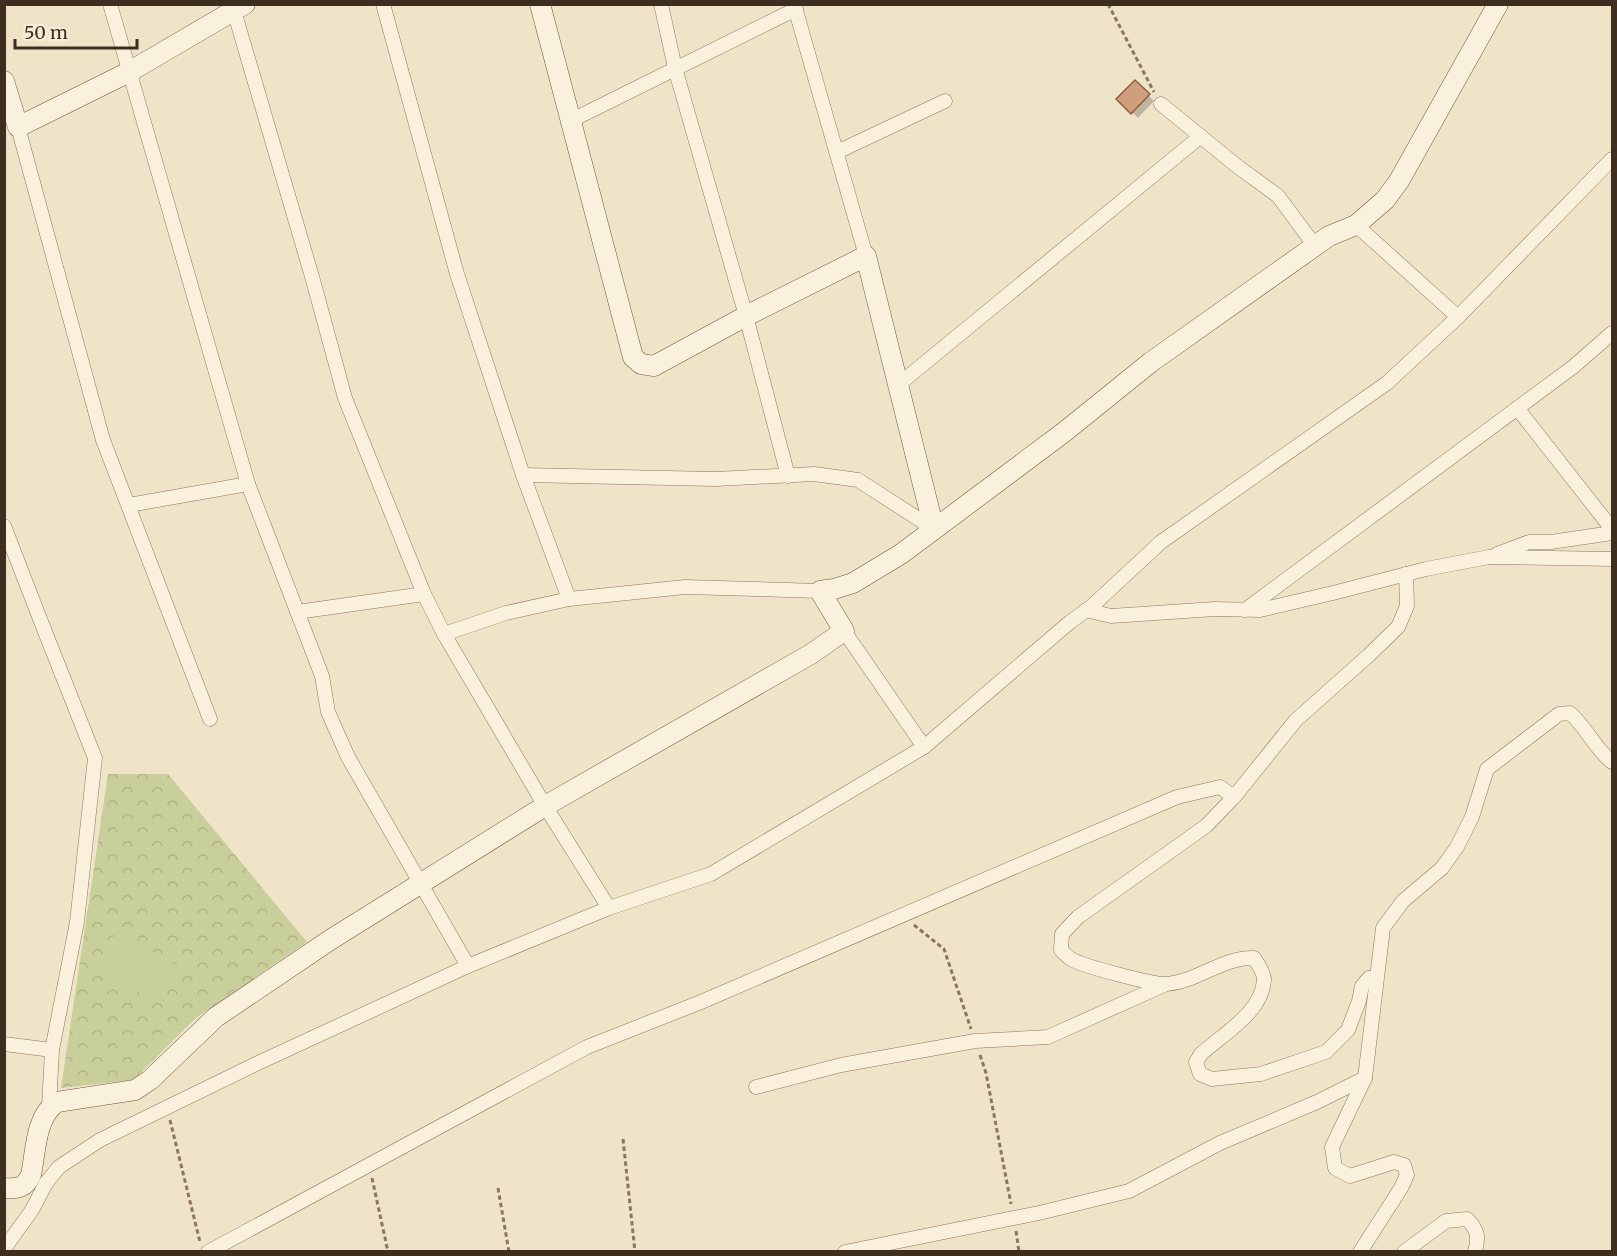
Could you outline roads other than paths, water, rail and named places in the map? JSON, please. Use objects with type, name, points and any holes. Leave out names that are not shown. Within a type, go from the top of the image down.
[{"type":"street","points":[[110,4],[248,484],[322,676],[328,712],[348,757],[468,966]]},
{"type":"street","points":[[383,4],[454,264],[523,475],[569,599]]},
{"type":"street","points":[[540,4],[633,357],[641,364],[654,366],[746,316],[866,256]]},
{"type":"street","points":[[661,4],[675,68],[746,316],[788,476]]},
{"type":"street","points":[[444,634],[506,613],[569,599],[684,587],[820,591],[853,583],[901,554],[1063,433],[1151,362],[1329,236],[1356,225],[1385,200],[1399,181],[1498,4]]},
{"type":"street","points":[[18,127],[129,72],[237,6],[345,398],[424,594],[444,634],[545,806],[609,908]]},
{"type":"street","points":[[572,120],[795,7],[866,256],[934,529]]},
{"type":"street","points":[[4,81],[103,440],[210,719]]},
{"type":"street","points":[[837,152],[945,101]]},
{"type":"street","points":[[1161,104],[1278,196],[1315,246]]},
{"type":"street","points":[[898,385],[1201,136]]},
{"type":"street","points":[[4,1188],[19,1188],[39,1179],[100,1140],[468,966],[609,908],[711,874],[924,747],[1086,610],[1161,542],[1387,383],[1458,317],[1612,159]]},
{"type":"street","points":[[1356,225],[1458,317]]},
{"type":"street","points":[[1245,610],[1573,367],[1612,333]]},
{"type":"street","points":[[1517,408],[1612,528]]},
{"type":"street","points":[[523,475],[716,479],[814,474],[858,480],[934,529]]},
{"type":"street","points":[[129,505],[248,484]]},
{"type":"street","points":[[4,526],[96,758],[77,922],[52,1050],[49,1107],[42,1119],[39,1179],[32,1210],[4,1249]]},
{"type":"street","points":[[1086,610],[1111,616],[1215,609],[1266,609],[1406,574],[1489,557],[1529,542],[1551,542],[1612,533]]},
{"type":"street","points":[[1489,557],[1612,559]]},
{"type":"street","points":[[1164,985],[1091,968],[1071,959],[1061,950],[1062,934],[1078,917],[1206,826],[1234,797],[1296,720],[1398,627],[1407,606],[1406,574]]},
{"type":"street","points":[[820,591],[844,631],[924,747]]},
{"type":"street","points":[[297,612],[424,594]]},
{"type":"street","points":[[49,1107],[67,1099],[115,1095],[135,1090],[150,1080],[216,1017],[330,940],[545,806],[811,654],[844,631]]},
{"type":"street","points":[[1360,1251],[1401,1188],[1407,1174],[1404,1165],[1394,1162],[1350,1176],[1335,1168],[1332,1147],[1365,1078],[1383,928],[1403,901],[1442,868],[1457,847],[1472,817],[1487,769],[1559,714],[1570,713],[1582,723],[1604,756],[1612,762]]},
{"type":"street","points":[[208,1251],[587,1047],[701,1002],[1177,797],[1221,787],[1234,797]]},
{"type":"street","points":[[756,1087],[841,1065],[975,1041],[1048,1037],[1164,985],[1242,957],[1254,958],[1264,977],[1260,997],[1248,1013],[1201,1054],[1196,1062],[1200,1074],[1212,1079],[1261,1074],[1326,1052],[1348,1030],[1362,986],[1369,978],[1376,982]]},
{"type":"street","points":[[4,1044],[52,1050]]},
{"type":"street","points":[[845,1251],[1014,1218],[1129,1191],[1220,1143],[1317,1102],[1365,1078]]},
{"type":"street","points":[[1404,1251],[1446,1221],[1467,1219],[1476,1227],[1478,1237],[1475,1251]]}]
